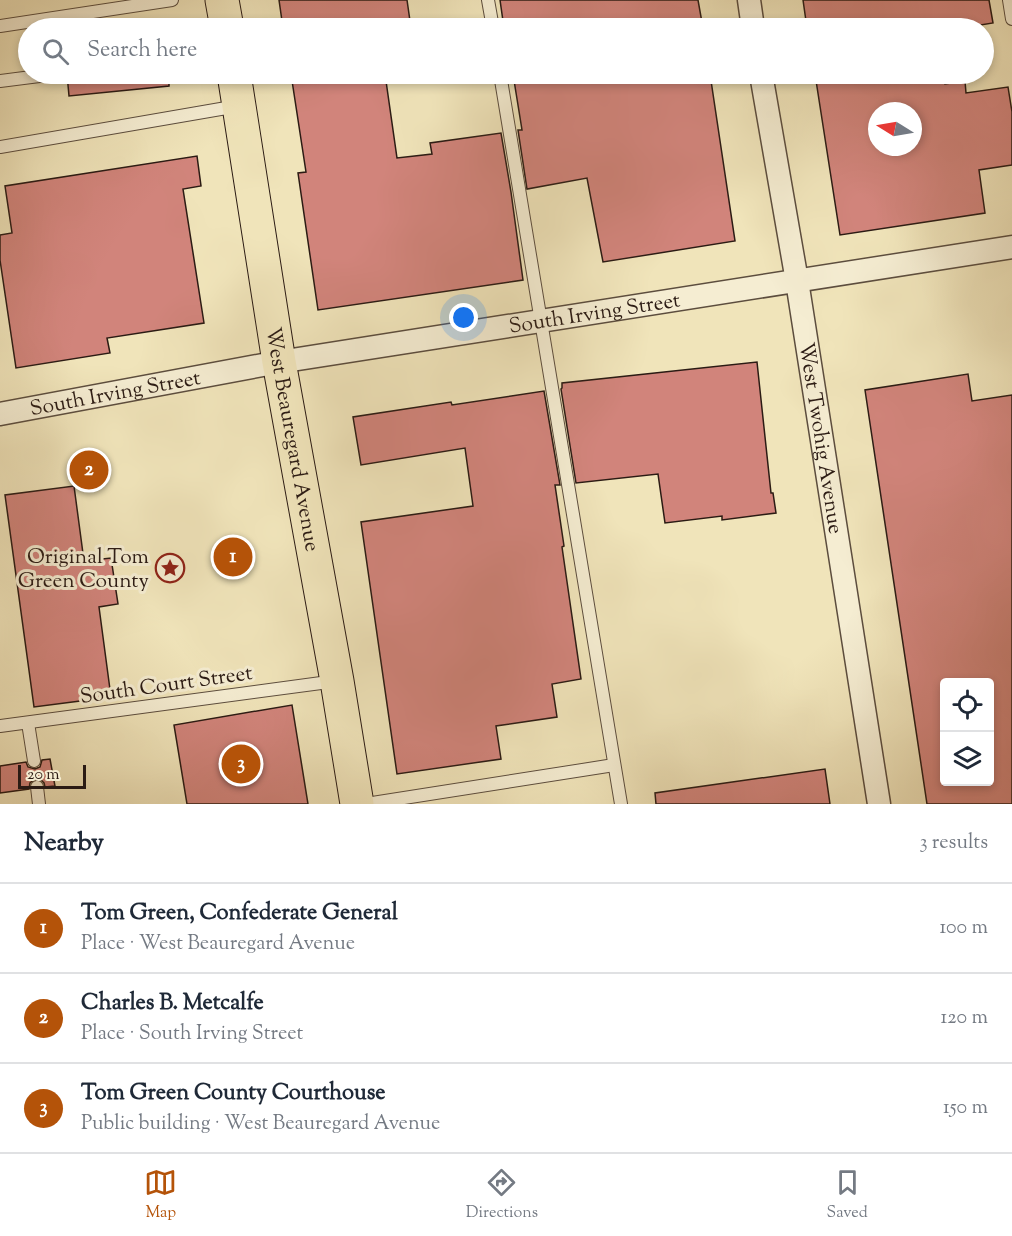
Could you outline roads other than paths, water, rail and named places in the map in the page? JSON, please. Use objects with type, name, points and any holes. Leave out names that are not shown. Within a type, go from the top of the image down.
[{"type":"main road","points":[[222,0],[225,18]]},
{"type":"main road","name":"West Beauregard Avenue","points":[[236,84],[279,362],[357,804]]},
{"type":"street","points":[[749,0],[752,18]]},
{"type":"street","name":"West Twohig Avenue","points":[[763,84],[797,281],[879,804]]},
{"type":"street","name":"South Irving Street","points":[[0,414],[279,362],[1012,247]]},
{"type":"lane","points":[[53,18],[172,0]]},
{"type":"lane","points":[[488,0],[491,18]]},
{"type":"lane","points":[[1008,0],[1012,19]]},
{"type":"lane","points":[[0,26],[18,23]]},
{"type":"lane","points":[[0,81],[18,79]]},
{"type":"lane","points":[[502,84],[621,804]]},
{"type":"lane","points":[[0,147],[239,106]]},
{"type":"lane","name":"South Court Street","points":[[0,726],[337,681]]},
{"type":"lane","points":[[28,723],[34,761]]},
{"type":"lane","points":[[366,804],[614,765]]},
{"type":"lane","points":[[37,787],[39,804]]},
{"type":"place","name":"Charles B. Metcalfe","points":[[89,470]]},
{"type":"place","name":"Tom Green, Confederate General","points":[[233,557]]},
{"type":"place","name":"Original Tom Green County","points":[[170,568]]},
{"type":"place","name":"Tom Green County Courthouse","points":[[241,764]]}]
